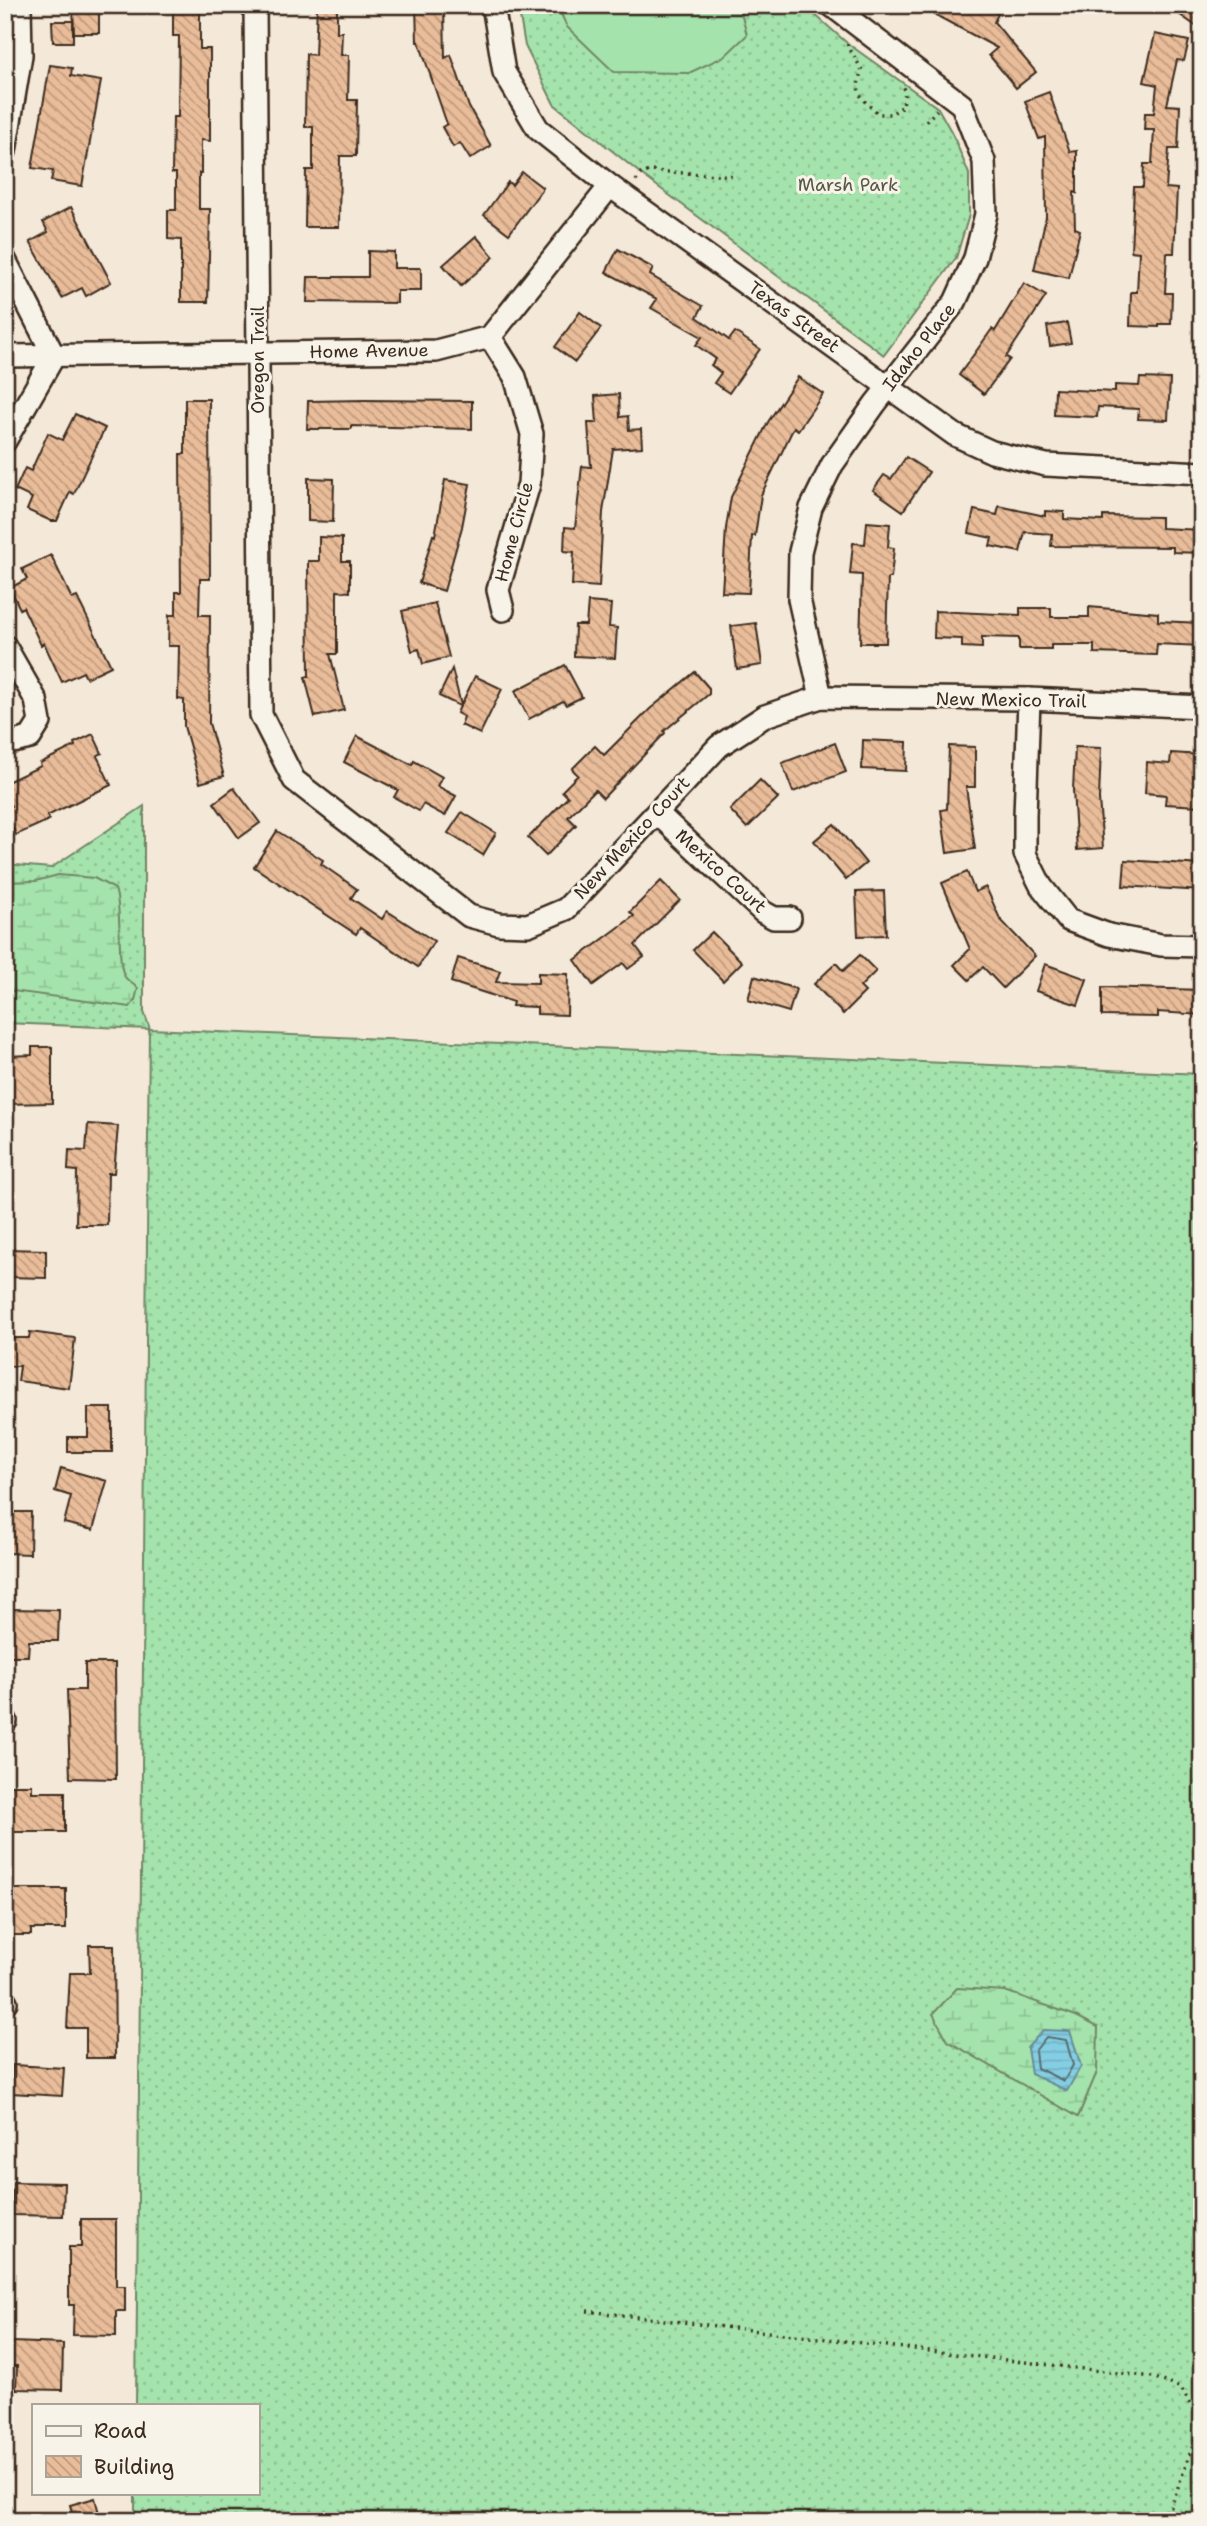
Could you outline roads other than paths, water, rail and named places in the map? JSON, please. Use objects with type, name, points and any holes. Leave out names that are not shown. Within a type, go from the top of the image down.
[{"type":"street","points":[[5,151],[9,109],[21,55],[20,5]]},
{"type":"street","name":"Oregon Trail","points":[[255,5],[261,715]]},
{"type":"street","name":"Texas Street","points":[[493,5],[504,72],[538,129],[618,191],[955,435],[992,452],[1046,465],[1202,473]]},
{"type":"street","name":"Idaho Place","points":[[821,696],[799,599],[800,552],[811,508],[832,465],[889,385],[955,302],[975,258],[986,214],[984,161],[962,105],[831,5]]},
{"type":"street","points":[[490,337],[618,191]]},
{"type":"street","points":[[5,260],[54,356],[5,441]]},
{"type":"street","name":"Home Avenue","points":[[5,356],[436,351],[490,337]]},
{"type":"street","name":"Home Circle","points":[[490,337],[515,377],[532,434],[529,484],[498,590],[503,610]]},
{"type":"street","points":[[5,646],[36,700],[40,722],[30,738],[13,743],[5,740]]},
{"type":"street","name":"New Mexico Court","points":[[261,715],[294,780],[469,916],[499,924],[528,925],[566,909],[719,746],[765,716],[821,696]]},
{"type":"street","name":"New Mexico Trail","points":[[821,696],[1029,699],[1202,707]]},
{"type":"street","points":[[1029,699],[1024,816],[1026,854],[1041,886],[1068,920],[1109,935],[1161,945],[1202,946]]},
{"type":"street","name":"Mexico Court","points":[[657,813],[763,912],[774,918],[790,918]]},
{"type":"water","points":[[1043,2030],[1070,2031],[1081,2066],[1067,2091],[1031,2074],[1027,2048]]},
{"type":"park label","name":"Marsh Park","points":[[848,185]]}]
